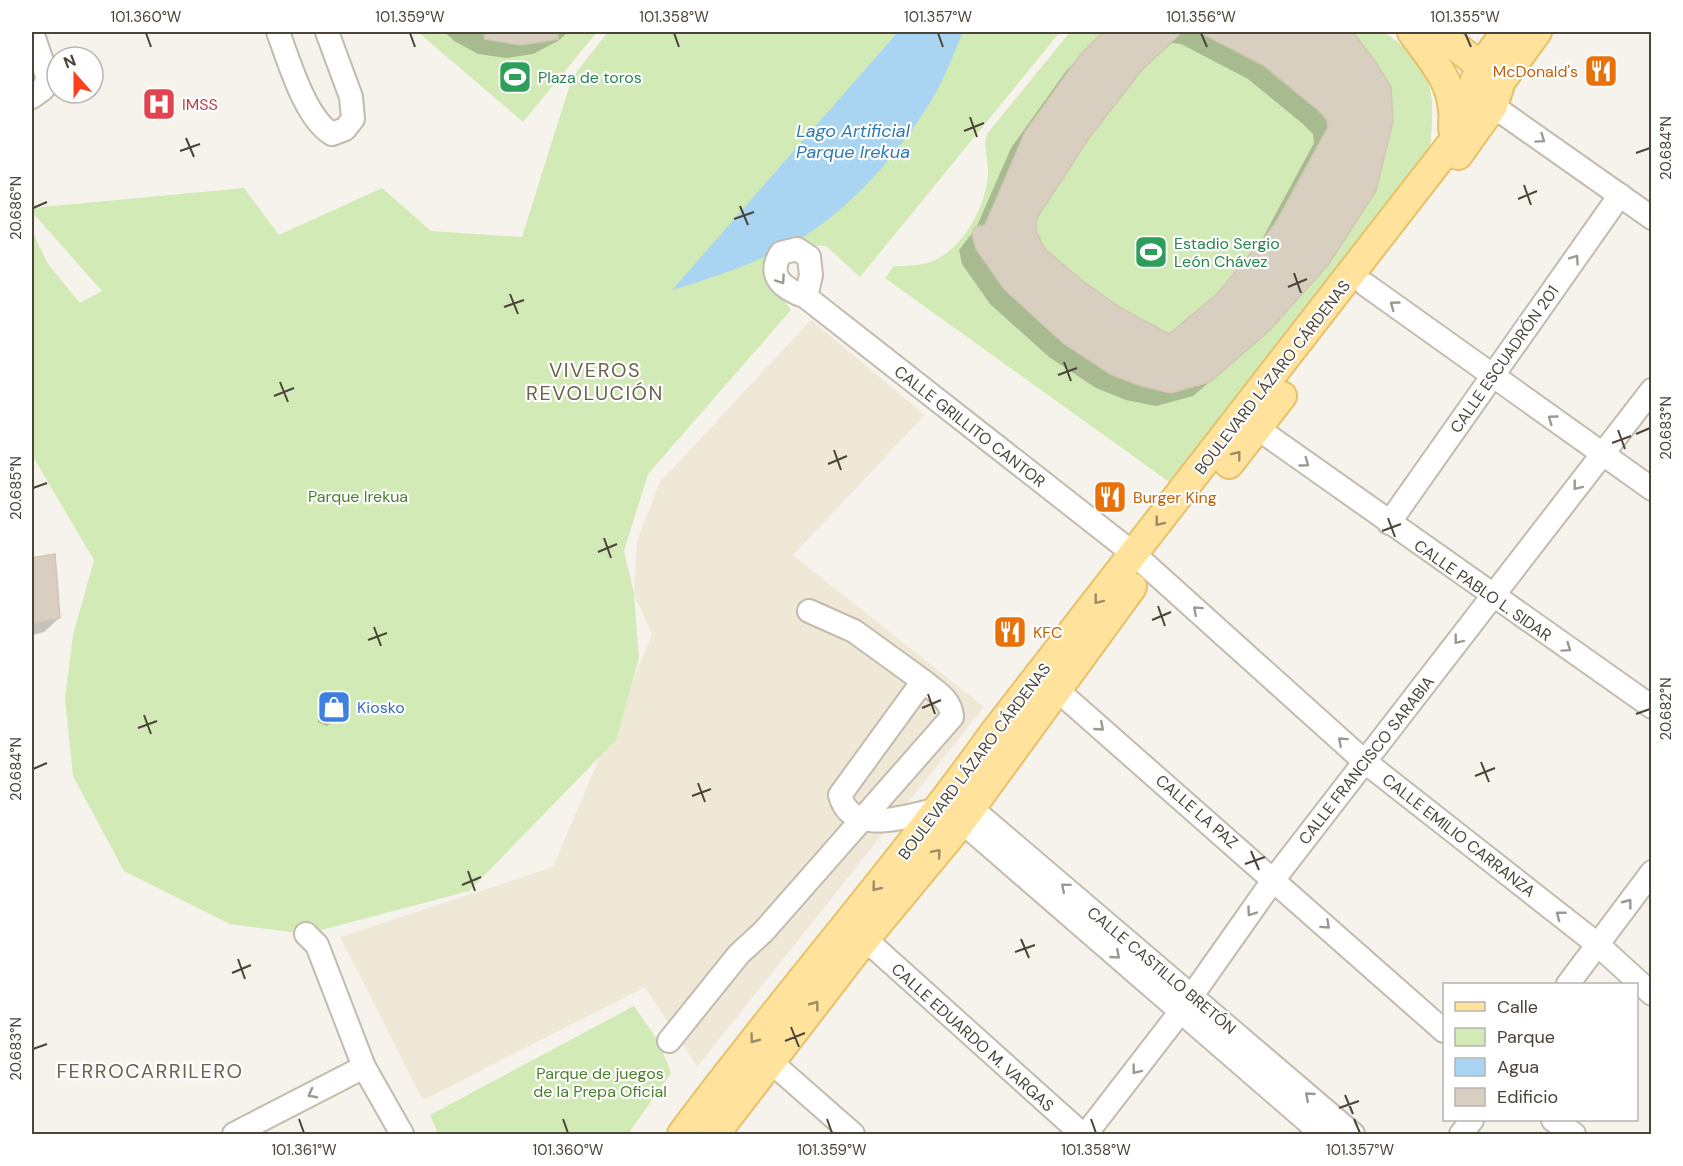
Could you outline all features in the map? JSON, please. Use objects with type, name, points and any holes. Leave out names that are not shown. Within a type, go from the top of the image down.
[{"type":"main road","points":[[1412,32],[1447,81],[1452,93],[1452,143]]},
{"type":"main road","points":[[1417,32],[1487,85]]},
{"type":"main road","points":[[1437,32],[1487,85]]},
{"type":"main road","name":"BOULEVARD LÁZARO CÁRDENAS","points":[[715,1134],[866,939],[957,812],[1056,688],[1141,560],[1452,143],[1487,85],[1506,32]]},
{"type":"main road","name":"BOULEVARD LÁZARO CÁRDENAS","points":[[682,1134],[757,1034],[957,812],[994,732],[1257,428],[1366,285],[1487,85],[1537,32]]},
{"type":"street","points":[[32,97],[43,89],[48,79],[33,32]]},
{"type":"street","points":[[278,32],[296,80],[320,128],[332,134],[345,129],[352,119],[351,97],[327,32]]},
{"type":"street","points":[[1487,85],[1620,195],[1652,218]]},
{"type":"street","name":"CALLE ESCUADRÓN 201","points":[[1389,523],[1620,195]]},
{"type":"street","points":[[1366,285],[1652,489]]},
{"type":"street","name":"CALLE GRILLITO CANTOR","points":[[806,297],[1141,560]]},
{"type":"street","name":"CALLE FRANCISCO SARABIA","points":[[1086,1134],[1186,1003],[1274,879],[1652,390]]},
{"type":"street","name":"CALLE PABLO L. SIDAR","points":[[1257,428],[1652,707]]},
{"type":"street","name":"CALLE EMILIO CARRANZA","points":[[1141,560],[1364,761],[1597,944],[1652,994]]},
{"type":"street","points":[[669,1041],[739,954],[764,931],[952,717],[952,708],[946,699],[923,681],[854,631],[809,611]]},
{"type":"street","points":[[923,681],[840,795],[843,807],[860,820],[885,820],[957,812]]},
{"type":"street","name":"CALLE LA PAZ","points":[[1056,688],[1443,1030]]},
{"type":"street","name":"CALLE CASTILLO BRETÓN","points":[[957,812],[1186,1003],[1353,1134]]},
{"type":"street","points":[[1569,983],[1652,872]]},
{"type":"street","points":[[306,934],[317,945],[364,1067],[402,1134]]},
{"type":"street","name":"CALLE EDUARDO M. VARGAS","points":[[866,939],[1082,1134]]},
{"type":"street","name":"CALLE CASTILLO BRETÓN","points":[[1186,1003],[1322,1134]]},
{"type":"street","points":[[771,1062],[853,1134]]},
{"type":"street","points":[[249,1131],[364,1067]]},
{"type":"street","points":[[1461,1134],[1471,1121]]},
{"type":"street","points":[[1556,1121],[1574,1134]]},
{"type":"shaded area","points":[[811,320],[925,415],[793,555],[984,707],[697,1067],[645,987],[423,1100],[340,937],[553,867],[652,635],[634,594],[637,541],[660,482]]},
{"type":"green space","name":"Plaza de toros","points":[[418,32],[597,32],[523,122]]},
{"type":"green space","name":"Parque Irekua","points":[[608,32],[1060,32],[860,277],[826,246],[795,245],[767,278],[791,310],[648,474],[624,551],[634,594],[639,658],[616,740],[469,891],[306,934],[230,924],[124,871],[73,776],[65,699],[73,635],[94,560],[32,455],[32,231],[48,264],[80,303],[102,291],[32,212],[32,208],[244,188],[279,235],[382,188],[431,231],[522,237],[572,78]]},
{"type":"green space","name":"Estadio Sergio León Chávez","points":[[1070,32],[1384,32],[1414,58],[1428,82],[1432,111],[1430,150],[1172,484],[885,278],[894,266],[911,266],[934,261],[949,251],[966,233],[979,210],[986,186],[988,169],[985,143],[987,134]]},
{"type":"green space","name":"Parque de juegos de la Prepa Oficial","points":[[634,1006],[659,1042],[671,1073],[628,1134],[438,1134],[430,1115]]},
{"type":"water","name":"Lago Artificial Parque Irekua","points":[[898,32],[963,32],[935,94],[906,138],[871,180],[831,217],[787,246],[716,276],[672,290]]},
{"type":"building","points":[[485,32],[558,32],[558,39],[521,45],[484,39]]},
{"type":"building","points":[[1103,32],[1182,32],[1142,70],[1089,138],[1037,218],[1036,231],[1045,249],[1079,278],[1119,307],[1169,334],[1217,294],[1275,224],[1328,127],[1327,120],[1318,110],[1263,65],[1199,32],[1353,32],[1391,87],[1393,121],[1376,191],[1328,265],[1269,331],[1210,382],[1171,393],[1141,386],[1110,374],[1063,343],[1004,289],[976,249],[972,234],[975,227],[985,225],[1025,132],[1080,55]]},
{"type":"building","points":[[55,554],[60,618],[32,624],[32,558]]},
{"type":"building","name":"Kiosko","points":[[334,698],[342,701],[345,709],[342,717],[334,720],[326,717],[323,709],[326,701]]},
{"type":"place","name":"McDonald's","points":[[1601,71]]},
{"type":"place","name":"Plaza de toros","points":[[515,77]]},
{"type":"place","name":"IMSS","points":[[159,104]]},
{"type":"place","name":"Estadio Sergio León Chávez","points":[[1151,252]]},
{"type":"place","name":"Burger King","points":[[1110,497]]},
{"type":"place","name":"KFC","points":[[1010,632]]},
{"type":"place","name":"Kiosko","points":[[334,707]]},
{"type":"district","name":"VIVEROS REVOLUCIÓN","points":[[595,382]]},
{"type":"district","name":"FERROCARRILERO","points":[[150,1071]]}]
